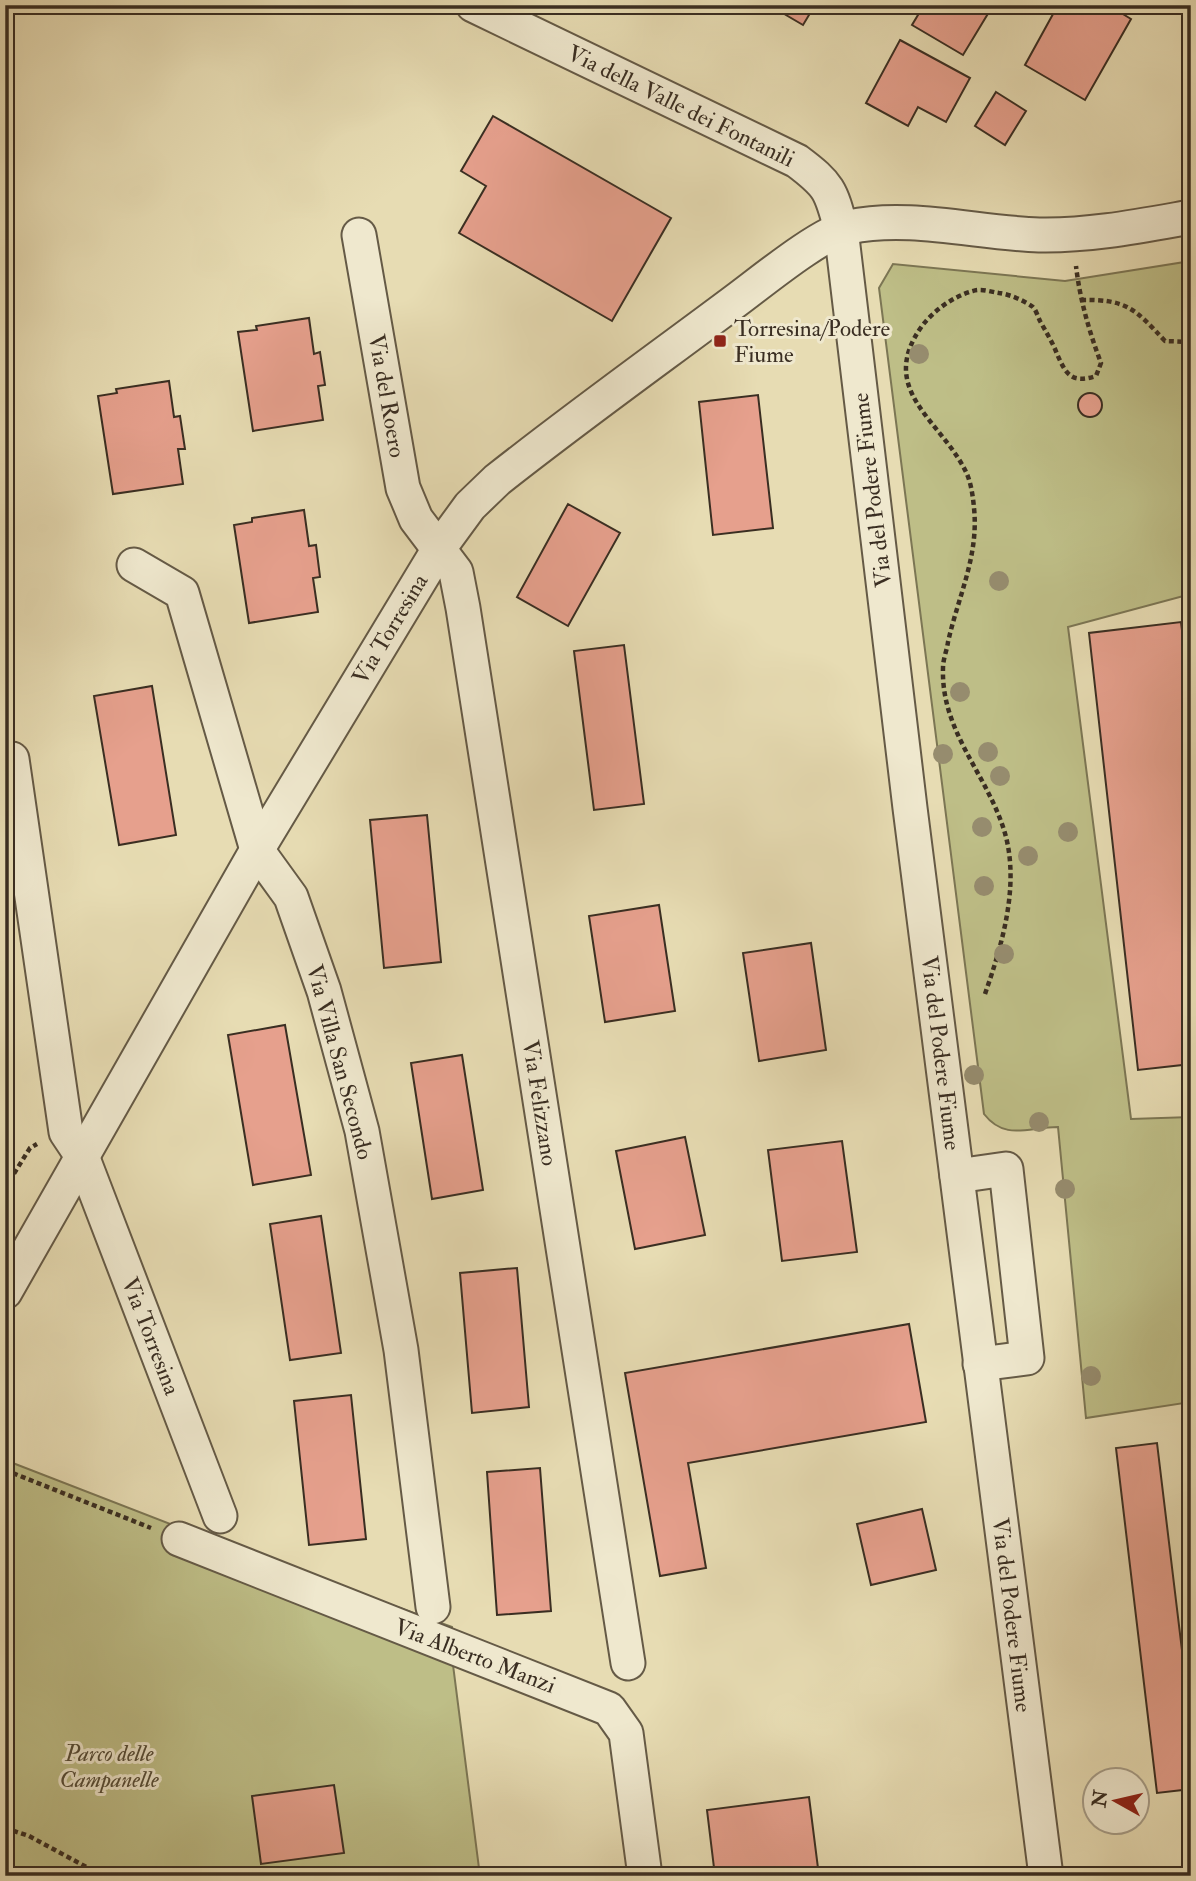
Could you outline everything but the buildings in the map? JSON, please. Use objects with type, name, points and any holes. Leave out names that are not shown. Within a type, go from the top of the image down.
[{"type":"street","name":"Via della Valle dei Fontanili","points":[[473,5],[797,160],[818,176],[828,188],[841,229]]},
{"type":"street","points":[[841,229],[871,223],[898,223],[1025,234],[1072,235],[1191,217]]},
{"type":"street","name":"Via Torresina","points":[[5,1292],[74,1144],[257,850],[440,547],[470,506],[497,480],[780,268],[841,229]]},
{"type":"street","name":"Via del Podere Fiume","points":[[841,229],[980,1364],[1046,1876]]},
{"type":"street","name":"Via del Roero","points":[[359,235],[403,488],[416,519],[440,547]]},
{"type":"street","name":"Via Felizzano","points":[[440,547],[456,572],[463,608],[628,1663]]},
{"type":"street","name":"Via Villa San Secondo","points":[[134,565],[182,593],[257,850],[277,874],[291,897],[324,991],[362,1130],[401,1350],[433,1607]]},
{"type":"street","name":"Via Torresina","points":[[12,759],[74,1144],[220,1516]]},
{"type":"street","points":[[957,1176],[1006,1169],[1027,1358],[980,1364]]},
{"type":"street","name":"Via Alberto Manzi","points":[[179,1539],[609,1709],[626,1733],[645,1876]]},
{"type":"path","points":[[985,994],[996,964],[1011,891],[1010,860],[1003,825],[957,736],[947,704],[943,667],[952,623],[970,569],[975,534],[974,508],[968,474],[942,435],[912,399],[906,373],[911,342],[931,314],[975,290],[1006,294],[1034,308],[1063,370],[1073,377],[1086,379],[1096,376],[1101,363],[1090,334],[1082,300],[1072,235]]},
{"type":"path","points":[[1082,300],[1107,300],[1134,309],[1165,341],[1191,342]]},
{"type":"path","points":[[5,1188],[30,1148],[74,1144]]},
{"type":"path","points":[[5,1470],[179,1539]]},
{"type":"path","points":[[5,1828],[29,1836],[103,1876]]},
{"type":"green space","points":[[1191,261],[1191,594],[1068,627],[1131,1119],[1191,1117],[1191,1402],[1086,1418],[1058,1127],[1009,1130],[992,1122],[984,1114],[879,288],[893,264],[1065,281]]},
{"type":"green space","name":"Parco delle Campanelle","points":[[5,1460],[178,1527],[452,1627],[453,1665],[480,1876],[5,1876]]},
{"type":"place","name":"Torresina/Podere Fiume","points":[[720,341]]}]
